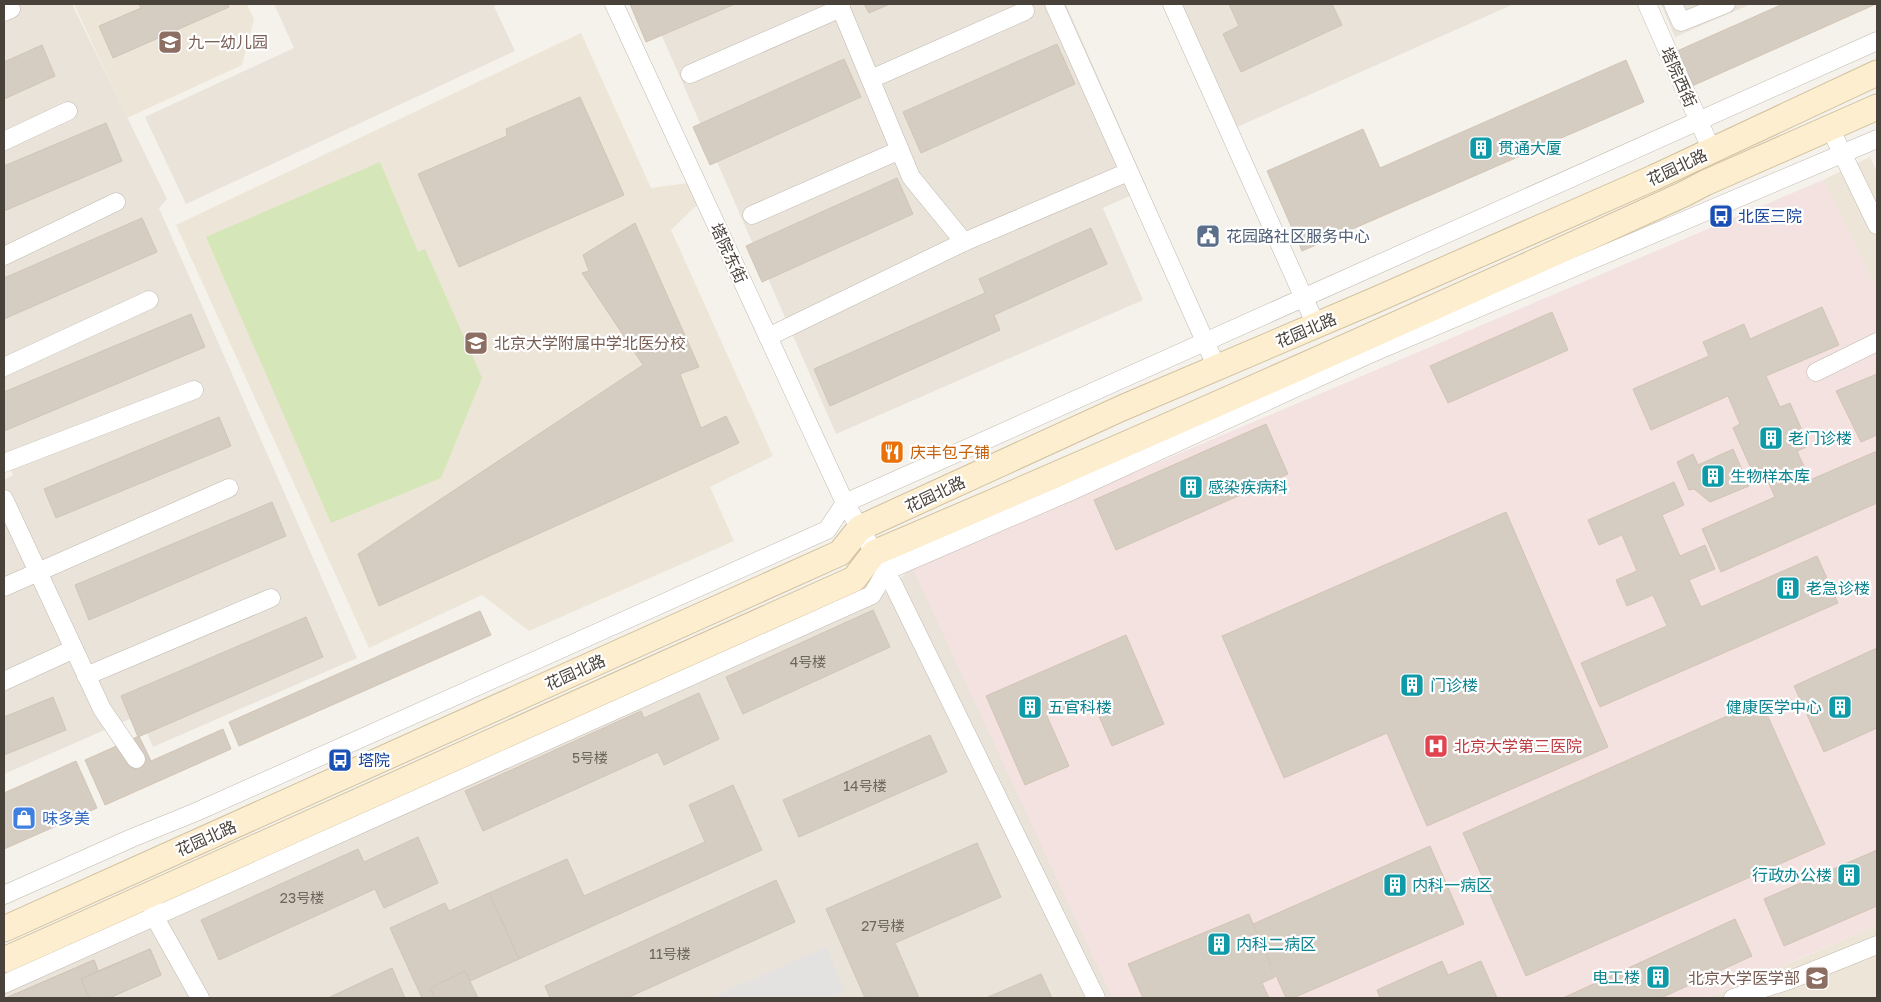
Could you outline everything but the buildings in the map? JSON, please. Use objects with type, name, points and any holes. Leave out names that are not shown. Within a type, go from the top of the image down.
[{"type":"street","name":"塔院东街","points":[[614,4],[845,503],[880,562],[933,664],[995,795],[1096,998]]},
{"type":"street","points":[[1054,4],[1217,368]]},
{"type":"street","points":[[1172,4],[1316,326]]},
{"type":"street","name":"塔院西街","points":[[1646,4],[1712,151]]},
{"type":"street","points":[[1673,4],[1681,22],[1726,4]]},
{"type":"street","points":[[690,74],[840,6],[911,177],[964,242]]},
{"type":"street","points":[[871,80],[1025,11]]},
{"type":"street","points":[[4,895],[132,838],[196,812],[827,530],[845,503],[1877,41]]},
{"type":"street","name":"花园北路","points":[[4,929],[840,552],[860,528],[1122,408],[1316,326],[1644,182],[1877,73]]},
{"type":"street","name":"花园北路","points":[[4,960],[153,905],[854,579],[880,562],[1126,445],[1877,107]]},
{"type":"street","points":[[4,141],[68,111]]},
{"type":"street","points":[[1830,128],[1877,225]]},
{"type":"street","points":[[880,562],[1069,492],[1365,356],[1877,139]]},
{"type":"street","points":[[752,215],[900,150]]},
{"type":"street","points":[[768,337],[964,242],[1128,172]]},
{"type":"street","points":[[4,256],[116,202]]},
{"type":"street","points":[[4,367],[149,300]]},
{"type":"street","points":[[1816,372],[1877,342]]},
{"type":"street","points":[[4,463],[194,390]]},
{"type":"street","points":[[4,587],[229,488]]},
{"type":"street","points":[[4,499],[102,709],[136,758]]},
{"type":"street","points":[[86,676],[272,598]]},
{"type":"street","points":[[4,681],[74,649]]},
{"type":"street","points":[[4,984],[153,905],[200,998]]},
{"type":"street","points":[[1733,998],[1790,980],[1877,945]]},
{"type":"shaded area","points":[[4,4],[72,4],[167,199],[159,208],[357,658],[153,747],[139,715],[4,774],[4,480],[13,475],[4,455]]},
{"type":"shaded area","name":"九一幼儿园","points":[[74,4],[247,4],[254,19],[242,65],[127,118]]},
{"type":"shaded area","points":[[274,4],[499,4],[494,6],[515,51],[186,204],[145,117],[294,48]]},
{"type":"shaded area","points":[[648,4],[1066,4],[1147,188],[1103,208],[1143,300],[836,434]]},
{"type":"shaded area","points":[[1182,4],[1514,4],[1237,127]]},
{"type":"shaded area","points":[[1661,4],[1751,4],[1675,37]]},
{"type":"shaded area","name":"北京大学附属中学北医分校","points":[[581,33],[651,188],[688,183],[698,204],[671,230],[773,456],[710,487],[734,541],[529,631],[482,595],[369,648],[176,225]]},
{"type":"shaded area","points":[[1870,157],[1877,172],[1877,291],[1823,180]]},
{"type":"shaded area","name":"北京大学第三医院","points":[[1823,180],[1877,291],[1877,925],[1708,998],[1112,998],[912,567]]},
{"type":"shaded area","points":[[912,567],[1118,998],[4,998],[4,992],[875,602]]},
{"type":"shaded area","name":"北京大学医学部","points":[[1877,925],[1877,998],[1708,998],[1804,957]]},
{"type":"shaded area","points":[[826,947],[845,991],[828,998],[710,998]]},
{"type":"green space","points":[[380,162],[418,252],[425,249],[482,378],[441,478],[331,523],[206,237]]},
{"type":"place","name":"九一幼儿园","points":[[170,42]]},
{"type":"place","name":"贯通大厦","points":[[1481,148]]},
{"type":"place","name":"北医三院","points":[[1721,216]]},
{"type":"place","name":"花园路社区服务中心","points":[[1208,236]]},
{"type":"place","name":"北京大学附属中学北医分校","points":[[476,343]]},
{"type":"place","name":"老门诊楼","points":[[1771,438]]},
{"type":"place","name":"庆丰包子铺","points":[[892,452]]},
{"type":"place","name":"生物样本库","points":[[1713,476]]},
{"type":"place","name":"感染疾病科","points":[[1191,487]]},
{"type":"place","name":"老急诊楼","points":[[1788,588]]},
{"type":"place","name":"门诊楼","points":[[1412,685]]},
{"type":"place","name":"五官科楼","points":[[1030,707]]},
{"type":"place","name":"健康医学中心","points":[[1840,707]]},
{"type":"place","name":"北京大学第三医院","points":[[1436,746]]},
{"type":"place","name":"塔院","points":[[340,760]]},
{"type":"place","name":"味多美","points":[[24,818]]},
{"type":"place","name":"行政办公楼","points":[[1849,875]]},
{"type":"place","name":"内科一病区","points":[[1395,885]]},
{"type":"place","name":"内科二病区","points":[[1219,944]]},
{"type":"place","name":"电工楼","points":[[1658,977]]},
{"type":"place","name":"北京大学医学部","points":[[1817,978]]}]
